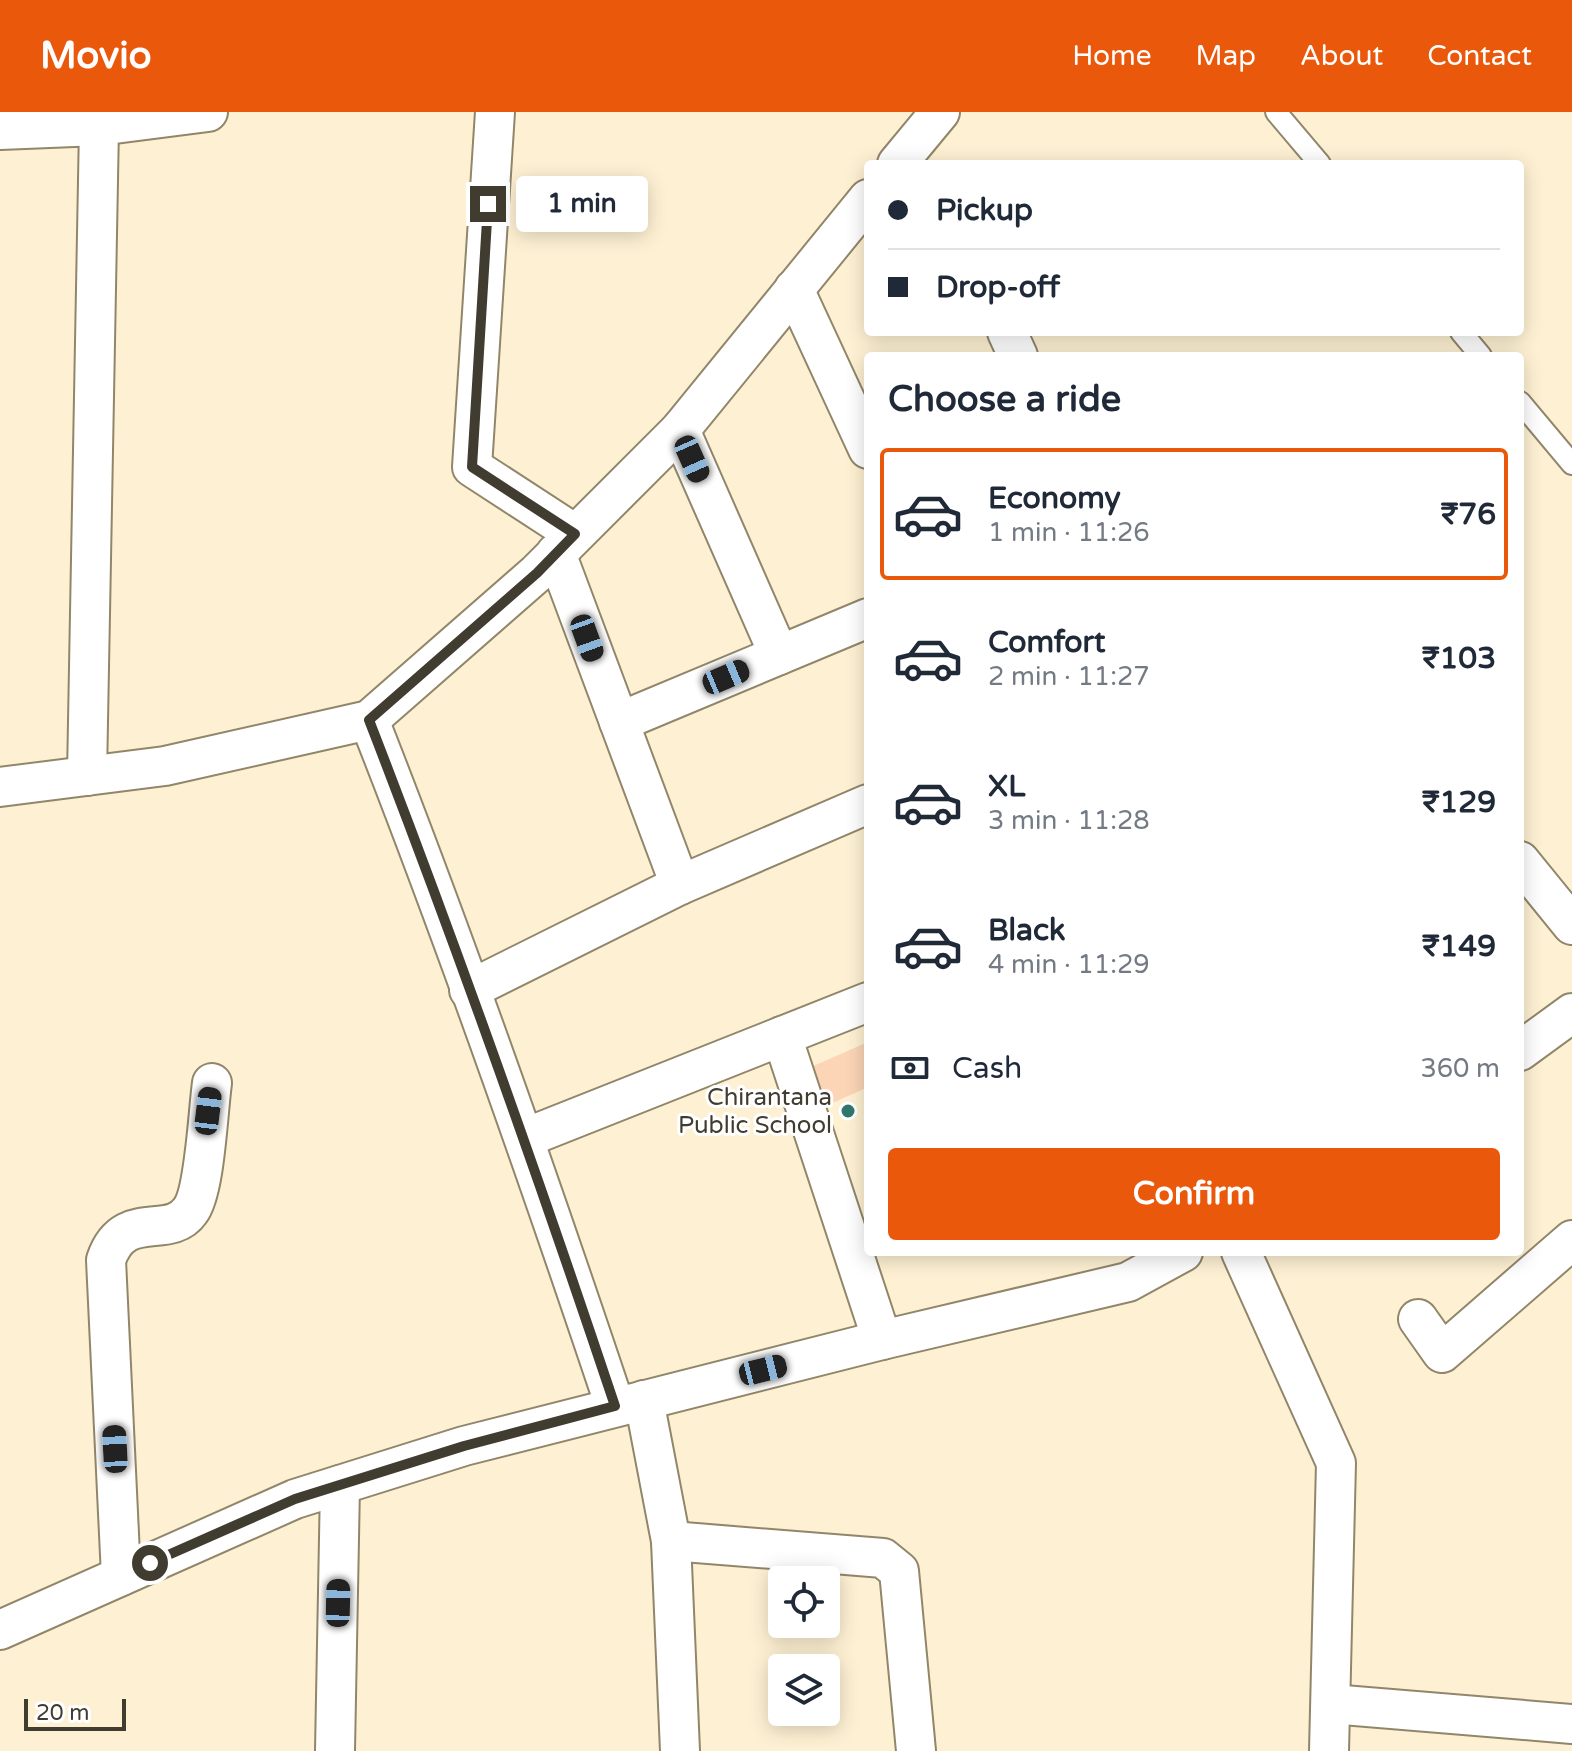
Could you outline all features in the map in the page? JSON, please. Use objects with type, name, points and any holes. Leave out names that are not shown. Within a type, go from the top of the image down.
[{"type":"street","points":[[0,130],[99,126],[208,112]]},
{"type":"street","points":[[495,112],[472,467],[566,544],[619,722],[680,885]]},
{"type":"street","points":[[87,776],[99,126]]},
{"type":"street","points":[[900,160],[925,130]]},
{"type":"street","points":[[0,787],[165,766],[369,720],[566,544],[680,430],[864,204]]},
{"type":"street","points":[[794,289],[864,440]]},
{"type":"street","points":[[680,430],[779,655]]},
{"type":"street","points":[[619,722],[864,620]]},
{"type":"street","points":[[369,720],[428,869],[469,990],[525,1138],[630,1403],[671,1541],[680,1751]]},
{"type":"street","points":[[469,990],[680,885],[864,806]]},
{"type":"street","points":[[1524,866],[1572,925]]},
{"type":"street","points":[[525,1138],[864,1004]]},
{"type":"street","points":[[1524,1048],[1572,1013]]},
{"type":"street","points":[[782,1036],[882,1340]]},
{"type":"street","points":[[121,1576],[106,1260],[112,1242],[129,1230],[175,1222],[190,1213],[198,1195],[212,1083]]},
{"type":"street","points":[[1418,1319],[1442,1353],[1572,1240]]},
{"type":"street","points":[[0,1630],[295,1499],[464,1446],[882,1340],[1128,1282],[1176,1256]]},
{"type":"street","points":[[1243,1256],[1336,1463],[1329,1751]]},
{"type":"street","points":[[335,1751],[340,1485]]},
{"type":"street","points":[[671,1541],[883,1558],[899,1571],[916,1751]]},
{"type":"street","points":[[1331,1704],[1572,1724]]},
{"type":"lane","points":[[1276,112],[1317,160]]},
{"type":"lane","points":[[1464,336],[1478,352]]},
{"type":"lane","points":[[1524,407],[1572,464]]},
{"type":"building","points":[[864,1044],[864,1089],[828,1105],[811,1067]]},
{"type":"place","name":"Chirantana Public School","points":[[848,1111]]},
{"type":"route","points":[[150,1563],[295,1499],[464,1446],[615,1406],[525,1138],[469,990],[428,869],[369,720],[537,573],[575,534],[486,479],[472,467],[488,204]]}]
